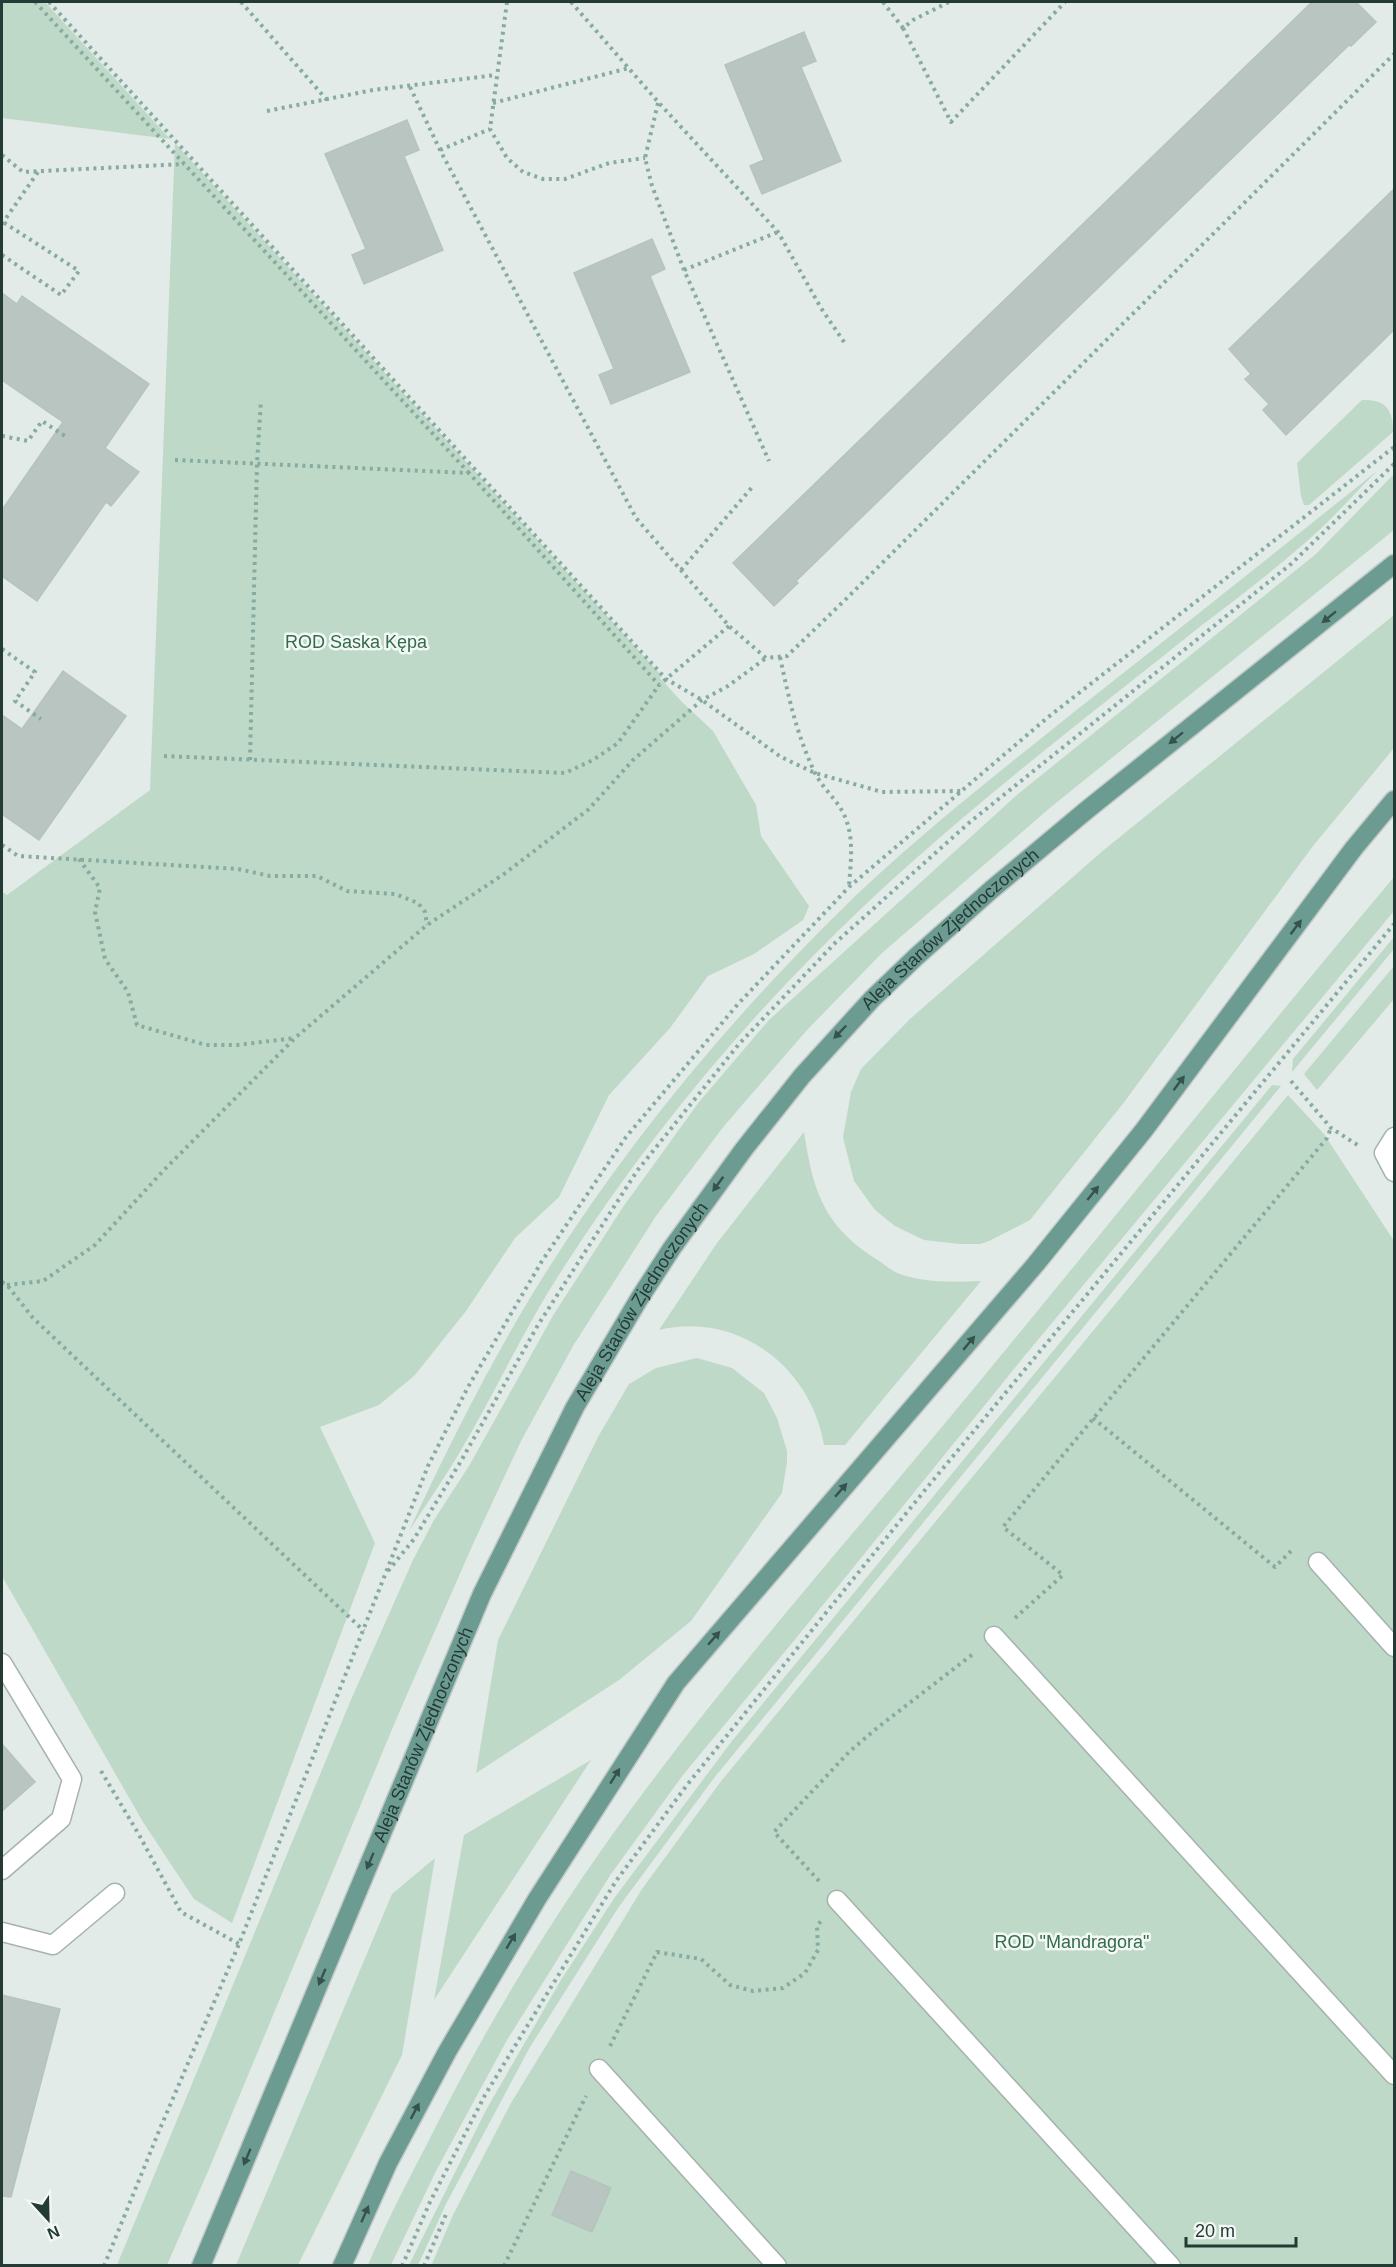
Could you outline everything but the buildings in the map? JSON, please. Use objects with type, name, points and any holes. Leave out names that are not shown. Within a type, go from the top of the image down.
[{"type":"main road","name":"Aleja Stanów Zjednoczonych","points":[[201,2265],[482,1594],[576,1407],[639,1299],[672,1248],[744,1149],[802,1076],[872,999],[916,956],[1088,808],[1395,564]]},
{"type":"main road","points":[[342,2265],[388,2163],[447,2052],[537,1899],[676,1683],[1035,1265],[1144,1130],[1354,848],[1395,800]]},
{"type":"street","points":[[1395,1137],[1384,1153],[1395,1172]]},
{"type":"street","points":[[1318,1562],[1395,1647]]},
{"type":"street","points":[[994,1636],[1395,2075]]},
{"type":"street","points":[[2,1663],[72,1779],[61,1819],[2,1870]]},
{"type":"street","points":[[2,1932],[53,1945],[115,1893]]},
{"type":"street","points":[[837,1900],[1171,2265]]},
{"type":"street","points":[[599,2069],[777,2265]]},
{"type":"path","points":[[35,2],[469,473],[659,685]]},
{"type":"path","points":[[49,2],[666,679],[702,700],[781,757],[815,773],[882,792],[962,791]]},
{"type":"path","points":[[241,2],[327,100]]},
{"type":"path","points":[[507,2],[490,129],[507,158],[524,172],[543,179],[565,179],[609,163],[645,158]]},
{"type":"path","points":[[571,2],[658,103],[778,232],[846,345]]},
{"type":"path","points":[[883,2],[903,28],[951,122],[1065,2]]},
{"type":"path","points":[[903,28],[913,20],[949,2]]},
{"type":"path","points":[[7,1285],[43,1281],[95,1245],[171,1162],[295,1038],[427,925],[504,874],[589,809],[633,760],[702,700],[728,686],[766,658],[788,656],[1395,54]]},
{"type":"path","points":[[493,103],[629,68]]},
{"type":"path","points":[[267,111],[373,90],[496,75]]},
{"type":"path","points":[[410,87],[440,150],[636,518],[729,626],[766,658]]},
{"type":"path","points":[[658,103],[645,158],[652,186],[684,270],[769,462]]},
{"type":"path","points":[[440,150],[490,129]]},
{"type":"path","points":[[2,156],[23,172],[185,164]]},
{"type":"path","points":[[2,255],[61,295],[79,271],[2,223],[39,171]]},
{"type":"path","points":[[684,270],[778,232]]},
{"type":"path","points":[[250,760],[257,463],[261,400]]},
{"type":"path","points":[[2,436],[28,441],[42,421],[65,436]]},
{"type":"path","points":[[104,2265],[239,1944],[428,1466],[468,1387],[542,1261],[626,1137],[738,1004],[849,887],[1047,718],[1395,447]]},
{"type":"path","points":[[175,460],[469,473]]},
{"type":"path","points":[[681,570],[754,485]]},
{"type":"path","points":[[164,756],[565,773],[593,760],[618,743],[659,685],[729,626]]},
{"type":"path","points":[[2,649],[35,672],[15,701],[41,719]]},
{"type":"path","points":[[780,657],[794,723],[815,773],[841,808],[848,824],[852,853],[849,887]]},
{"type":"path","points":[[2,844],[18,856],[238,869],[270,876],[317,876],[348,891],[395,894],[418,903],[425,912],[427,925]]},
{"type":"path","points":[[79,859],[100,888],[95,912],[105,959],[128,992],[138,1025],[206,1045],[237,1045],[295,1038]]},
{"type":"path","points":[[402,2265],[430,2202],[490,2085],[616,1881],[687,1785],[925,1490],[1395,924]]},
{"type":"path","points":[[1291,1082],[1331,1128],[1372,1154],[1384,1153]]},
{"type":"path","points":[[504,2265],[657,1952],[701,1959],[730,1985],[753,1991],[783,1988],[805,1973],[818,1950],[818,1926],[837,1900],[774,1832],[849,1752],[994,1636],[1063,1575],[1003,1527],[1327,1138],[1331,1128]]},
{"type":"path","points":[[2,1282],[7,1285],[33,1318],[364,1631]]},
{"type":"path","points":[[1093,1418],[1275,1567],[1298,1545],[1318,1562]]},
{"type":"path","points":[[96,1763],[181,1912],[239,1944]]},
{"type":"path","points":[[424,2265],[447,2212]]},
{"type":"green space","points":[[2,2],[45,2],[170,139],[2,118]]},
{"type":"green space","name":"ROD Saska Kępa","points":[[175,143],[662,676],[660,678],[713,731],[756,805],[761,836],[809,906],[803,920],[754,954],[708,976],[670,1028],[609,1095],[559,1197],[515,1238],[466,1311],[415,1375],[379,1405],[320,1427],[375,1543],[232,1923],[194,1899],[143,1822],[2,1576],[2,892],[7,895],[150,790]]},
{"type":"green space","points":[[1362,400],[1377,401],[1386,407],[1392,418],[1393,432],[1309,505],[1304,505],[1297,463]]},
{"type":"green space","points":[[1377,471],[1319,530],[1287,558],[1052,744],[906,867],[814,955],[745,1028],[650,1144],[592,1225],[536,1314],[457,1457],[409,1531],[452,1442],[513,1326],[563,1246],[633,1146],[710,1050],[750,1005],[835,916],[951,811]]},
{"type":"green space","points":[[1394,474],[1394,530],[1051,807],[882,953],[807,1030],[724,1126],[656,1216],[573,1346],[521,1441],[398,1715],[167,2265],[117,2265],[350,1702],[413,1560],[434,1520],[469,1466],[554,1314],[623,1207],[699,1102],[769,1020],[1018,794],[1316,554]]},
{"type":"green space","points":[[1394,615],[1394,748],[1313,846],[1125,1101],[1030,1220],[989,1241],[980,1244],[960,1244],[924,1240],[895,1226],[875,1210],[854,1181],[843,1137],[851,1092],[861,1069],[910,1019],[1105,849]]},
{"type":"green space","points":[[1394,877],[1394,911],[1027,1353],[683,1775],[611,1874],[507,2040],[436,2171],[391,2265],[368,2265],[395,2206],[474,2054],[528,1961],[617,1828],[756,1649],[998,1359]]},
{"type":"green space","points":[[1394,937],[1394,949],[1292,1072],[1293,1059]]},
{"type":"green space","points":[[1394,966],[1394,999],[1317,1090],[1304,1074]]},
{"type":"green space","points":[[1272,1085],[1281,1086],[714,1778],[618,1908],[530,2047],[446,2204],[418,2265],[409,2265],[486,2110],[561,1980],[615,1897],[732,1741]]},
{"type":"green space","name":"ROD \"Mandragora\"","points":[[1288,1095],[1324,1134],[1394,1241],[1394,2265],[431,2266],[453,2215],[511,2103],[642,1889],[722,1780]]},
{"type":"green space","points":[[804,1132],[812,1172],[824,1204],[832,1219],[858,1246],[893,1270],[912,1278],[951,1282],[981,1281],[845,1445],[824,1445],[816,1417],[804,1391],[787,1369],[766,1351],[742,1337],[716,1329],[688,1326],[659,1330],[717,1243]]},
{"type":"green space","points":[[697,1358],[732,1368],[764,1393],[777,1418],[787,1451],[782,1493],[691,1621],[619,1680],[476,1773],[498,1640],[598,1437],[629,1384],[656,1368]]},
{"type":"green space","points":[[591,1760],[434,2000],[464,1835]]},
{"type":"green space","points":[[435,1858],[402,2055],[298,2265],[236,2265],[392,1894]]}]
